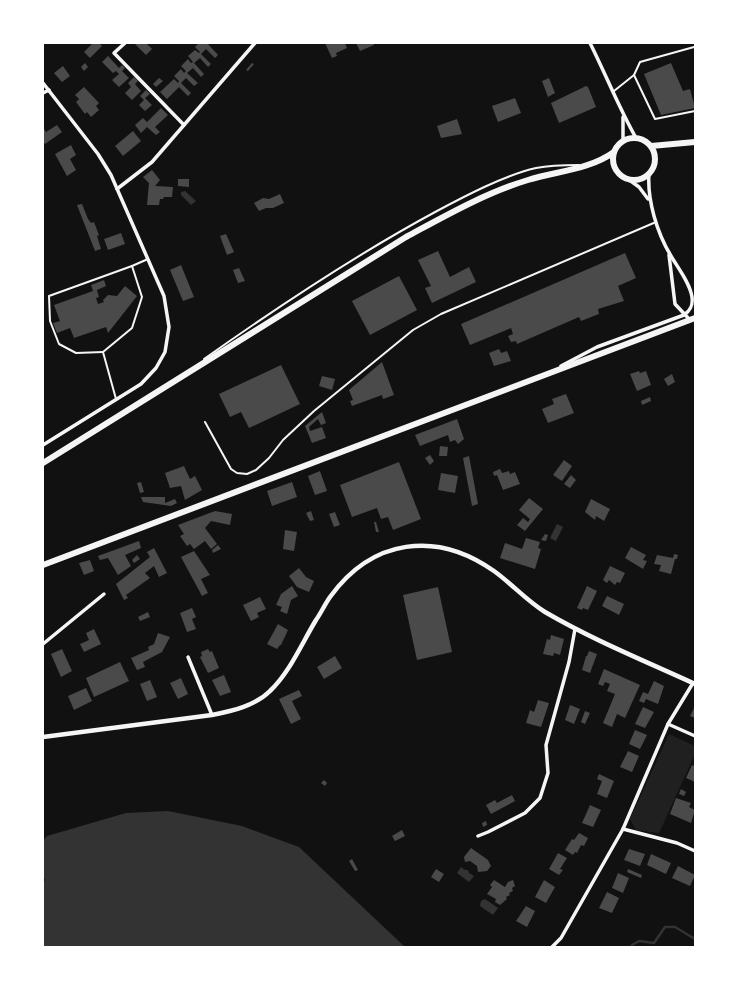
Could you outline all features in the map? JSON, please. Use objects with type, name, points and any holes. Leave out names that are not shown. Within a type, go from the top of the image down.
[{"type":"main road","points":[[43,463],[347,272],[434,222],[469,204],[528,180],[603,160],[614,152],[622,141],[636,138],[647,142],[651,146],[655,157],[655,163],[649,173],[643,178],[628,179],[622,176],[614,166],[614,152]]},
{"type":"main road","points":[[651,146],[695,142]]},
{"type":"main road","points":[[43,565],[692,319]]},
{"type":"street","points":[[125,43],[114,53],[184,124]]},
{"type":"street","points":[[118,189],[152,162],[255,43]]},
{"type":"street","points":[[590,43],[614,91],[623,116],[636,138]]},
{"type":"street","points":[[43,83],[98,154],[118,189],[164,296],[169,327],[165,352],[156,368],[141,384],[43,445]]},
{"type":"street","points":[[43,93],[49,90]]},
{"type":"street","points":[[622,141],[623,116]]},
{"type":"street","points":[[649,173],[649,200]]},
{"type":"street","points":[[547,373],[597,347],[684,315],[690,311],[693,304],[692,295],[668,252],[649,200],[639,187],[628,179]]},
{"type":"street","points":[[668,252],[675,304],[684,315],[692,319]]},
{"type":"street","points":[[43,737],[212,715],[236,710],[257,700],[270,691],[288,667],[330,597],[350,575],[368,561],[387,551],[407,546],[422,545],[446,548],[470,557],[494,571],[543,611],[575,629],[694,684],[675,710],[668,724],[623,829],[561,938],[552,947]]},
{"type":"street","points":[[43,644],[104,594]]},
{"type":"street","points":[[478,836],[526,813],[540,798],[548,773],[546,745],[569,662],[575,629]]},
{"type":"street","points":[[188,657],[212,715]]},
{"type":"street","points":[[668,724],[695,736]]},
{"type":"street","points":[[623,829],[677,843],[695,851]]},
{"type":"lane","points":[[614,91],[634,75],[640,62],[694,48]]},
{"type":"lane","points":[[634,75],[655,119],[695,111]]},
{"type":"lane","points":[[174,380],[271,312],[400,230],[500,181],[535,168],[553,165],[588,165]]},
{"type":"lane","points":[[205,422],[231,469],[237,473],[247,474],[256,470],[265,462],[283,440],[314,411],[413,330],[441,314],[473,299],[657,222]]},
{"type":"lane","points":[[132,266],[142,297],[132,328],[102,352],[76,353],[59,344],[50,321],[49,296],[148,259]]},
{"type":"lane","points":[[102,352],[116,400]]},
{"type":"shaded area","points":[[185,191],[196,201],[191,205],[181,195],[181,192]]},
{"type":"shaded area","points":[[557,524],[563,527],[556,541],[550,538]]},
{"type":"shaded area","points":[[669,734],[695,746],[695,754],[659,833],[636,830],[630,819]]},
{"type":"shaded area","points":[[168,811],[242,826],[299,847],[405,947],[43,947],[43,883],[45,880],[43,876],[43,841],[47,836],[126,813]]},
{"type":"shaded area","points":[[461,867],[468,870],[469,873],[474,876],[469,882],[457,873]]},
{"type":"shaded area","points":[[485,899],[498,908],[493,915],[480,906],[481,901]]},
{"type":"building","points":[[93,43],[99,43],[102,46],[90,58],[84,52]]},
{"type":"building","points":[[146,43],[152,49],[146,55],[135,44]]},
{"type":"building","points":[[199,43],[207,43],[218,55],[215,58],[206,49],[201,54],[211,64],[208,67],[200,58],[194,63],[204,74],[201,77],[193,68],[187,73],[198,83],[194,86],[186,78],[181,83],[191,93],[188,96],[179,87],[167,99],[160,92],[174,79],[178,83],[179,81],[174,76],[181,69],[184,73],[186,71],[181,66],[188,59],[191,63],[193,62],[188,56],[195,50],[199,53],[200,52],[195,47]]},
{"type":"building","points":[[325,43],[345,43],[347,48],[336,53],[337,56],[332,58]]},
{"type":"building","points":[[356,43],[373,43],[374,45],[360,51]]},
{"type":"building","points":[[108,56],[119,68],[122,65],[125,68],[122,71],[129,78],[119,87],[112,80],[119,74],[116,71],[113,73],[102,62]]},
{"type":"building","points":[[85,63],[88,67],[84,71],[81,67]]},
{"type":"building","points":[[252,63],[254,64],[248,71],[246,70]]},
{"type":"building","points":[[671,63],[683,91],[690,89],[695,108],[661,115],[644,74]]},
{"type":"building","points":[[63,66],[70,76],[62,82],[54,73]]},
{"type":"building","points":[[134,77],[138,81],[135,84],[141,91],[132,100],[125,93],[131,87],[128,83]]},
{"type":"building","points":[[159,78],[163,81],[156,87],[153,84]]},
{"type":"building","points":[[549,78],[555,93],[548,97],[542,81]]},
{"type":"building","points":[[586,86],[588,87],[596,107],[559,123],[551,103]]},
{"type":"building","points":[[84,87],[99,103],[96,106],[99,110],[91,117],[87,112],[85,114],[76,102],[79,99],[75,95]]},
{"type":"building","points":[[146,90],[150,94],[145,98],[152,105],[145,111],[139,105],[144,100],[140,96]]},
{"type":"building","points":[[515,98],[521,113],[498,122],[492,106]]},
{"type":"building","points":[[161,108],[168,115],[155,127],[160,132],[156,135],[147,127],[141,133],[135,125],[143,118],[147,122]]},
{"type":"building","points":[[457,119],[462,134],[441,138],[437,126]]},
{"type":"building","points":[[57,125],[62,132],[45,144],[43,141],[43,130],[44,129],[46,132]]},
{"type":"building","points":[[133,131],[141,141],[123,156],[115,146]]},
{"type":"building","points":[[71,145],[76,155],[70,159],[76,170],[67,176],[55,154]]},
{"type":"building","points":[[152,170],[160,180],[155,186],[173,187],[172,197],[164,197],[163,199],[160,199],[159,205],[147,205],[149,183],[143,177]]},
{"type":"building","points":[[178,179],[189,179],[189,187],[178,186]]},
{"type":"building","points":[[280,194],[284,203],[273,208],[266,208],[259,211],[254,203],[263,198],[269,199]]},
{"type":"building","points":[[82,204],[88,219],[91,223],[94,222],[99,235],[97,236],[101,249],[95,251],[77,205]]},
{"type":"building","points":[[121,233],[125,244],[108,250],[104,239]]},
{"type":"building","points":[[226,234],[234,252],[227,255],[220,236]]},
{"type":"building","points":[[438,251],[450,277],[469,267],[476,282],[432,303],[425,288],[431,286],[418,260]]},
{"type":"building","points":[[625,253],[636,278],[618,286],[624,301],[598,309],[599,314],[581,321],[579,317],[517,344],[516,341],[511,342],[508,336],[513,334],[511,328],[470,345],[461,324]]},
{"type":"building","points":[[181,265],[194,297],[183,301],[170,270]]},
{"type":"building","points":[[239,268],[245,281],[238,283],[233,270]]},
{"type":"building","points":[[399,276],[417,310],[370,335],[352,301]]},
{"type":"building","points":[[104,280],[106,286],[97,290],[99,297],[96,298],[98,304],[104,302],[103,300],[108,295],[117,296],[125,286],[137,296],[108,333],[106,327],[74,338],[70,328],[57,333],[53,323],[60,321],[54,305],[93,291],[91,285]]},
{"type":"building","points":[[499,349],[501,353],[507,351],[511,361],[494,366],[489,353]]},
{"type":"building","points":[[382,362],[394,395],[383,399],[382,395],[352,406],[350,401],[353,400],[349,390]]},
{"type":"building","points":[[281,365],[300,404],[249,428],[241,412],[230,417],[219,394]]},
{"type":"building","points":[[639,371],[640,373],[646,371],[651,385],[637,391],[630,374]]},
{"type":"building","points":[[672,374],[675,382],[668,386],[664,379]]},
{"type":"building","points":[[322,376],[335,379],[332,390],[319,386]]},
{"type":"building","points":[[566,394],[574,413],[548,423],[542,409],[554,404],[552,399]]},
{"type":"building","points":[[650,397],[651,401],[642,405],[641,401]]},
{"type":"building","points":[[322,412],[326,423],[321,425],[318,419],[309,427],[310,431],[322,427],[326,438],[312,443],[305,426]]},
{"type":"building","points":[[457,419],[464,439],[458,444],[455,440],[450,442],[448,435],[420,446],[415,435]]},
{"type":"building","points":[[440,446],[448,447],[447,456],[439,456]]},
{"type":"building","points":[[430,455],[434,461],[430,465],[425,458]]},
{"type":"building","points":[[469,456],[478,504],[472,506],[463,458]]},
{"type":"building","points":[[564,460],[572,466],[562,481],[553,475]]},
{"type":"building","points":[[399,462],[421,519],[393,530],[388,517],[381,519],[377,508],[352,517],[340,485]]},
{"type":"building","points":[[184,466],[190,479],[195,476],[202,490],[185,500],[181,486],[170,488],[165,473]]},
{"type":"building","points":[[500,469],[502,473],[509,471],[510,474],[515,472],[520,484],[503,490],[497,475],[494,476],[493,472]]},
{"type":"building","points":[[320,471],[327,491],[315,495],[308,476]]},
{"type":"building","points":[[441,473],[458,476],[455,493],[438,490]]},
{"type":"building","points":[[571,475],[576,480],[570,488],[564,484]]},
{"type":"building","points":[[141,482],[144,492],[140,493],[137,483]]},
{"type":"building","points":[[292,482],[297,497],[272,506],[267,491]]},
{"type":"building","points":[[141,497],[165,497],[165,503],[175,499],[177,503],[171,506],[143,502]]},
{"type":"building","points":[[529,498],[543,509],[525,531],[517,525],[523,518],[528,522],[530,519],[519,510]]},
{"type":"building","points":[[591,499],[610,509],[604,521],[596,516],[595,520],[585,512]]},
{"type":"building","points":[[215,511],[232,514],[230,525],[211,521],[205,528],[217,544],[211,549],[205,541],[194,549],[190,544],[187,546],[180,536],[184,534],[178,525]]},
{"type":"building","points":[[311,511],[314,520],[310,521],[306,513]]},
{"type":"building","points":[[335,512],[340,525],[334,527],[329,514]]},
{"type":"building","points":[[374,522],[376,522],[379,532],[376,532]]},
{"type":"building","points":[[285,530],[297,532],[294,551],[283,549]]},
{"type":"building","points":[[545,534],[548,535],[546,541],[541,540]]},
{"type":"building","points":[[526,538],[540,542],[538,548],[541,549],[535,569],[500,558],[505,543],[522,549]]},
{"type":"building","points":[[139,541],[141,548],[125,555],[131,566],[118,575],[108,558],[100,560],[98,556]]},
{"type":"building","points":[[218,545],[221,549],[213,553],[212,550]]},
{"type":"building","points":[[631,547],[646,555],[643,560],[647,561],[643,569],[625,558]]},
{"type":"building","points":[[154,548],[167,573],[159,577],[154,566],[145,573],[150,578],[126,595],[128,598],[124,600],[116,584],[150,557],[147,552]]},
{"type":"building","points":[[194,551],[210,575],[201,579],[208,593],[202,596],[181,557]]},
{"type":"building","points":[[674,554],[678,555],[677,559],[675,559],[671,574],[659,571],[661,565],[654,564],[657,555],[673,558]]},
{"type":"building","points":[[137,555],[140,559],[134,563],[132,560]]},
{"type":"building","points":[[90,560],[94,571],[84,575],[79,563]]},
{"type":"building","points":[[610,566],[625,573],[620,583],[617,582],[615,585],[609,580],[607,583],[603,580]]},
{"type":"building","points":[[299,568],[306,577],[314,581],[309,592],[297,587],[289,576]]},
{"type":"building","points":[[292,586],[298,596],[291,600],[287,614],[280,611],[282,607],[276,605],[281,594]]},
{"type":"building","points":[[587,586],[597,591],[588,610],[583,608],[582,610],[577,608]]},
{"type":"building","points":[[438,587],[452,652],[417,660],[403,595]]},
{"type":"building","points":[[607,596],[624,604],[619,615],[602,606]]},
{"type":"building","points":[[260,597],[266,609],[257,613],[259,617],[251,621],[243,605]]},
{"type":"building","points":[[192,608],[196,617],[192,619],[196,629],[187,632],[180,613]]},
{"type":"building","points":[[148,612],[150,617],[140,621],[138,617]]},
{"type":"building","points":[[278,624],[288,630],[281,645],[277,649],[267,644]]},
{"type":"building","points":[[94,629],[101,644],[84,652],[80,644],[89,640],[86,633]]},
{"type":"building","points":[[158,633],[170,637],[162,652],[143,662],[145,667],[137,670],[131,658],[149,650],[148,647],[154,644]]},
{"type":"building","points":[[551,635],[564,639],[560,655],[554,653],[553,656],[543,654],[547,639],[550,640]]},
{"type":"building","points":[[62,649],[72,671],[61,677],[51,654]]},
{"type":"building","points":[[208,649],[210,652],[212,651],[219,668],[208,673],[200,657],[202,656],[201,652]]},
{"type":"building","points":[[589,651],[597,654],[590,673],[582,670]]},
{"type":"building","points":[[335,656],[342,668],[324,679],[317,667]]},
{"type":"building","points":[[120,662],[129,681],[94,697],[86,678]]},
{"type":"building","points":[[604,669],[640,685],[625,718],[617,714],[612,727],[603,723],[615,694],[607,691],[610,684],[605,682],[603,686],[598,684]]},
{"type":"building","points":[[224,675],[231,692],[220,696],[212,680]]},
{"type":"building","points":[[181,678],[188,694],[178,699],[170,683]]},
{"type":"building","points":[[150,680],[157,697],[147,701],[140,684]]},
{"type":"building","points":[[654,681],[664,686],[658,704],[646,699],[644,703],[639,701],[643,692],[648,694]]},
{"type":"building","points":[[86,688],[92,701],[74,710],[68,696]]},
{"type":"building","points":[[299,690],[302,696],[292,701],[301,719],[291,724],[279,699]]},
{"type":"building","points":[[538,700],[549,703],[541,727],[526,723],[530,710],[534,712]]},
{"type":"building","points":[[570,705],[580,709],[574,724],[565,720]]},
{"type":"building","points":[[695,706],[695,718],[690,716]]},
{"type":"building","points":[[643,707],[654,712],[645,728],[635,724]]},
{"type":"building","points":[[585,711],[590,713],[585,724],[581,722]]},
{"type":"building","points":[[635,730],[647,735],[640,749],[629,744]]},
{"type":"building","points":[[628,751],[639,756],[632,772],[620,767]]},
{"type":"building","points":[[692,765],[695,766],[695,782],[686,778]]},
{"type":"building","points":[[599,774],[614,781],[607,798],[597,794],[602,781],[597,779]]},
{"type":"building","points":[[324,780],[327,783],[325,786],[321,783]]},
{"type":"building","points":[[681,789],[686,792],[684,796],[679,794]]},
{"type":"building","points":[[512,795],[515,801],[491,814],[486,805],[495,800],[497,803]]},
{"type":"building","points":[[676,798],[691,803],[689,807],[695,810],[691,823],[670,814]]},
{"type":"building","points":[[590,805],[601,810],[593,827],[582,823]]},
{"type":"building","points":[[486,821],[487,825],[483,827],[482,823]]},
{"type":"building","points":[[402,830],[405,836],[395,841],[392,836]]},
{"type":"building","points":[[579,833],[588,838],[584,846],[581,845],[577,853],[575,852],[573,855],[565,850],[572,839],[574,840]]},
{"type":"building","points":[[471,848],[488,860],[491,866],[487,871],[478,872],[477,866],[470,861],[465,862],[464,857]]},
{"type":"building","points":[[629,849],[645,854],[640,866],[624,860]]},
{"type":"building","points":[[558,853],[567,858],[560,869],[563,870],[559,875],[549,869]]},
{"type":"building","points":[[651,854],[671,863],[666,874],[647,865]]},
{"type":"building","points":[[352,859],[358,870],[355,871],[349,861]]},
{"type":"building","points":[[678,866],[695,875],[690,886],[672,878]]},
{"type":"building","points":[[436,869],[444,874],[439,882],[431,877]]},
{"type":"building","points":[[628,869],[642,875],[641,878],[627,872]]},
{"type":"building","points":[[618,873],[629,878],[623,893],[612,888]]},
{"type":"building","points":[[494,880],[505,887],[508,882],[513,880],[515,886],[512,888],[513,891],[509,893],[510,895],[506,897],[507,899],[500,905],[495,902],[496,899],[487,894],[492,887],[490,885]]},
{"type":"building","points":[[544,880],[555,887],[546,903],[535,897]]},
{"type":"building","points":[[607,892],[619,898],[612,913],[599,908]]},
{"type":"building","points":[[526,906],[535,911],[527,927],[516,921]]},
{"type":"waterway","points":[[631,947],[639,941],[654,943],[665,927],[675,927],[695,939]]}]
